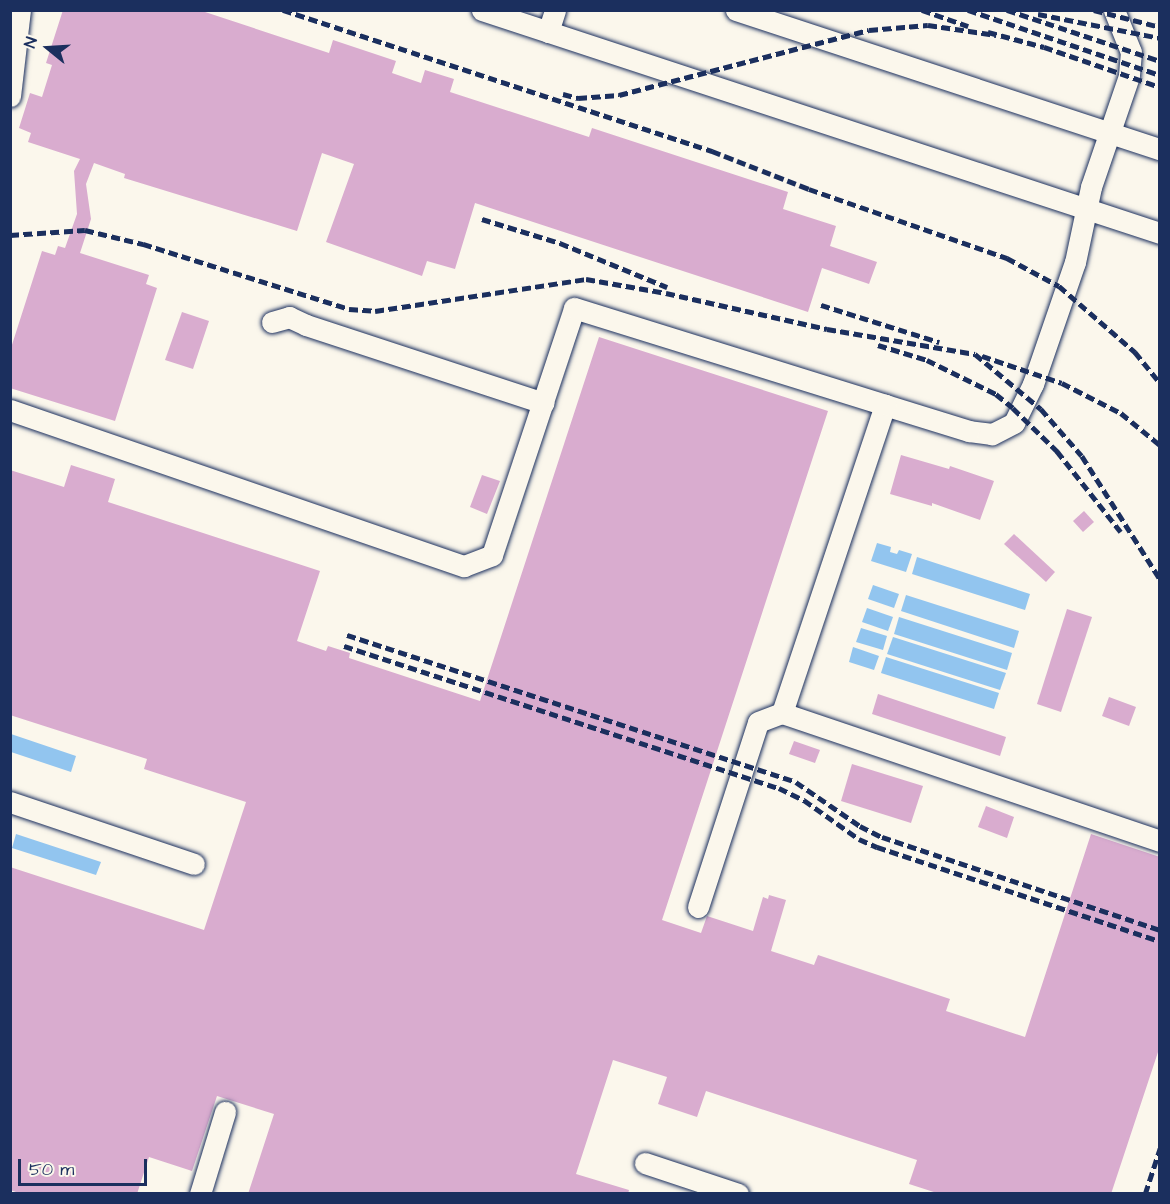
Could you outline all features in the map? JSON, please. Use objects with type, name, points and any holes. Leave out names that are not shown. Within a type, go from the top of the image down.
[{"type":"lane","points":[[10,96],[20,10]]},
{"type":"lane","points":[[482,10],[1160,233]]},
{"type":"lane","points":[[548,32],[555,10]]},
{"type":"lane","points":[[736,10],[1160,149]]},
{"type":"lane","points":[[10,410],[464,566],[492,555],[574,308],[969,432],[992,434],[1014,423],[1034,384],[1056,322],[1087,210],[1091,187],[1129,76],[1131,52],[1114,10]]},
{"type":"lane","points":[[272,322],[290,317],[306,325],[543,403]]},
{"type":"lane","points":[[782,713],[885,405]]},
{"type":"lane","points":[[698,906],[758,722],[782,713],[1160,842]]},
{"type":"lane","points":[[10,802],[194,864]]},
{"type":"lane","points":[[200,1194],[225,1112]]},
{"type":"lane","points":[[645,1163],[738,1194]]},
{"type":"water","points":[[877,543],[891,547],[890,552],[897,554],[899,550],[912,554],[906,572],[871,561]]},
{"type":"water","points":[[917,557],[1030,594],[1025,610],[912,574]]},
{"type":"water","points":[[873,585],[899,594],[894,608],[868,599]]},
{"type":"water","points":[[906,595],[1019,631],[1014,648],[901,611]]},
{"type":"water","points":[[867,608],[893,617],[888,631],[862,622]]},
{"type":"water","points":[[899,617],[1012,653],[1007,670],[894,634]]},
{"type":"water","points":[[861,628],[887,636],[883,650],[856,642]]},
{"type":"water","points":[[893,637],[1006,673],[1000,690],[887,654]]},
{"type":"water","points":[[853,647],[879,656],[874,670],[849,662]]},
{"type":"water","points":[[886,657],[999,693],[994,709],[881,673]]},
{"type":"water","points":[[11,734],[76,756],[71,772],[11,752]]},
{"type":"water","points":[[16,834],[101,862],[96,875],[12,848]]},
{"type":"building","points":[[63,10],[199,10],[329,53],[333,40],[396,61],[392,73],[421,83],[425,70],[454,79],[450,92],[589,137],[592,128],[788,192],[783,209],[836,226],[830,246],[877,262],[869,284],[822,268],[808,312],[475,203],[455,269],[427,261],[422,276],[326,242],[354,164],[322,153],[297,231],[124,178],[125,174],[94,163],[86,184],[91,219],[80,253],[149,275],[146,284],[157,288],[115,421],[10,388],[10,351],[42,251],[55,255],[58,246],[65,248],[77,214],[74,171],[80,159],[28,142],[31,133],[19,128],[30,93],[42,97],[52,65],[46,63]]},
{"type":"building","points":[[182,312],[209,321],[193,369],[165,360]]},
{"type":"building","points":[[599,337],[828,411],[662,920],[701,933],[707,916],[753,931],[763,897],[768,899],[769,895],[786,900],[771,951],[814,965],[818,955],[950,999],[946,1011],[1025,1037],[1091,834],[1160,857],[1160,1046],[1111,1194],[940,1194],[909,1184],[917,1160],[706,1091],[697,1117],[658,1104],[667,1077],[613,1060],[576,1174],[629,1190],[628,1194],[248,1194],[274,1114],[217,1096],[192,1171],[149,1157],[137,1194],[22,1194],[10,1190],[10,867],[204,930],[246,802],[144,769],[147,759],[10,715],[10,470],[64,487],[71,465],[115,479],[108,502],[320,571],[297,641],[326,651],[328,646],[350,653],[349,658],[480,701]]},
{"type":"building","points":[[901,455],[949,469],[950,466],[994,481],[980,520],[932,503],[932,506],[890,494]]},
{"type":"building","points":[[482,475],[500,481],[487,514],[470,507]]},
{"type":"building","points":[[1084,511],[1094,522],[1083,532],[1073,521]]},
{"type":"building","points":[[1014,534],[1055,572],[1046,582],[1004,544]]},
{"type":"building","points":[[1067,609],[1092,617],[1061,712],[1037,704]]},
{"type":"building","points":[[878,694],[1006,737],[1000,756],[872,714]]},
{"type":"building","points":[[1109,697],[1136,707],[1129,726],[1102,716]]},
{"type":"building","points":[[794,741],[820,750],[815,763],[789,754]]},
{"type":"building","points":[[852,764],[923,786],[911,823],[841,801]]},
{"type":"building","points":[[986,806],[1014,817],[1007,838],[978,827]]},
{"type":"railway","points":[[283,10],[712,151],[809,189],[1007,258],[1059,286],[1135,352],[1160,383]]},
{"type":"railway","points":[[922,10],[968,26]]},
{"type":"railway","points":[[968,10],[1160,75]]},
{"type":"railway","points":[[1007,10],[1160,61]]},
{"type":"railway","points":[[1094,10],[1160,27]]},
{"type":"railway","points":[[1038,14],[1160,38]]},
{"type":"railway","points":[[563,94],[578,98],[619,95],[869,30],[928,25],[996,35]]},
{"type":"railway","points":[[988,32],[1044,47],[1160,87]]},
{"type":"railway","points":[[482,219],[560,243],[667,287]]},
{"type":"railway","points":[[10,235],[85,230],[143,244],[349,309],[375,311],[586,279],[666,293],[827,329],[975,354],[1041,409],[1082,456],[1160,579]]},
{"type":"railway","points":[[821,305],[939,342]]},
{"type":"railway","points":[[878,345],[927,360],[996,394],[1057,451],[1121,532]]},
{"type":"railway","points":[[982,356],[1062,383],[1121,413],[1160,445]]},
{"type":"railway","points":[[347,635],[796,782],[860,826],[882,837],[1160,930]]},
{"type":"railway","points":[[344,646],[779,788],[804,800],[859,839],[877,847],[1160,941]]},
{"type":"railway","points":[[1145,1194],[1160,1148]]}]
